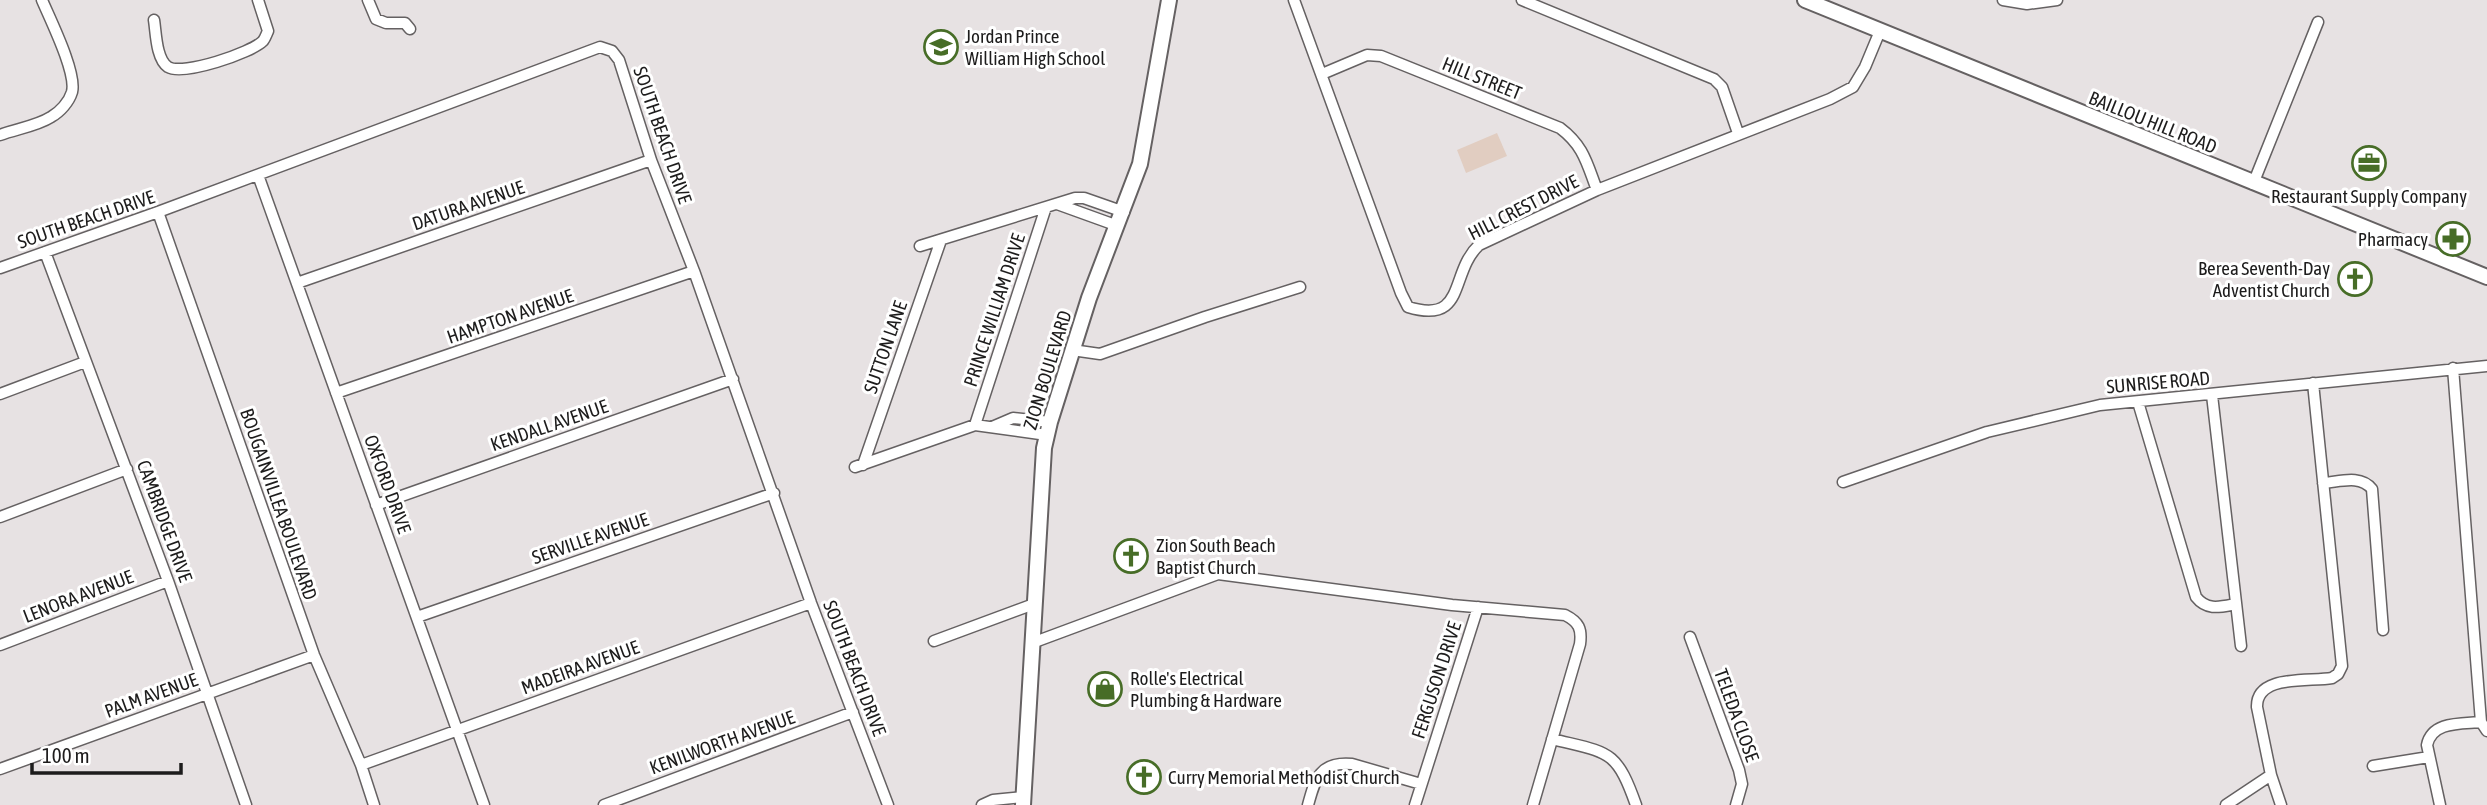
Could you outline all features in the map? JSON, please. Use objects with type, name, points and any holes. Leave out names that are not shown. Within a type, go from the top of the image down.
[{"type":"main road","name":"ZION BOULEVARD","points":[[1023,801],[1042,459],[1048,428],[1072,349],[1141,160],[1169,0]]},
{"type":"main road","name":"BAILLOU HILL ROAD","points":[[1805,0],[2487,277]]},
{"type":"street","points":[[0,135],[51,117],[65,105],[72,91],[72,77],[62,46],[42,0]]},
{"type":"street","points":[[154,20],[161,57],[166,65],[171,68],[193,68],[242,52],[262,42],[268,31],[258,0]]},
{"type":"street","points":[[368,0],[376,19],[386,23],[405,23],[410,29]]},
{"type":"street","name":"HILL CREST DRIVE","points":[[1294,0],[1401,293],[1408,307],[1423,312],[1439,310],[1456,293],[1468,255],[1479,245],[1597,190],[1830,99],[1853,87],[1865,67],[1880,31]]},
{"type":"street","points":[[1521,0],[1714,79],[1722,88],[1738,134]]},
{"type":"street","points":[[2003,0],[2027,4],[2057,0]]},
{"type":"street","points":[[2253,184],[2318,22]]},
{"type":"street","name":"SOUTH BEACH DRIVE","points":[[0,268],[600,47],[612,51],[619,60],[651,160],[694,271],[811,603],[888,805]]},
{"type":"street","name":"HILL STREET","points":[[1322,74],[1367,55],[1381,56],[1560,128],[1573,138],[1581,149],[1597,190]]},
{"type":"street","name":"DATURA AVENUE","points":[[297,283],[651,160]]},
{"type":"street","name":"OXFORD DRIVE","points":[[258,175],[484,805]]},
{"type":"street","points":[[920,246],[1051,205],[1084,198],[1124,212]]},
{"type":"street","points":[[1051,205],[1118,226]]},
{"type":"street","name":"PRINCE WILLIAM DRIVE","points":[[975,425],[1051,205]]},
{"type":"street","name":"BOUGAINVILLEA BOULEVARD","points":[[158,212],[314,655],[361,765],[374,805]]},
{"type":"street","name":"SUTTON LANE","points":[[941,240],[859,466],[975,425]]},
{"type":"street","name":"CAMBRIDGE DRIVE","points":[[45,252],[168,581],[246,805]]},
{"type":"street","name":"HAMPTON AVENUE","points":[[336,393],[694,271]]},
{"type":"street","points":[[1072,349],[1100,354],[1300,287]]},
{"type":"street","points":[[0,394],[85,362]]},
{"type":"street","name":"SUNRISE ROAD","points":[[1843,482],[1987,432],[2100,405],[2487,366]]},
{"type":"street","points":[[2453,368],[2481,722],[2487,732]]},
{"type":"street","name":"KENDALL AVENUE","points":[[376,505],[733,379]]},
{"type":"street","points":[[2281,805],[2271,775],[2257,707],[2261,692],[2284,682],[2332,678],[2342,666],[2313,383]]},
{"type":"street","points":[[2211,395],[2241,646]]},
{"type":"street","points":[[2138,402],[2196,597],[2206,606],[2213,608],[2236,604]]},
{"type":"street","points":[[975,425],[1048,428]]},
{"type":"street","points":[[0,517],[127,469]]},
{"type":"street","points":[[2323,483],[2357,480],[2363,481],[2372,489],[2383,630]]},
{"type":"street","name":"SERVILLE AVENUE","points":[[416,617],[774,493]]},
{"type":"street","points":[[1032,643],[1218,574],[1478,607],[1565,614],[1575,620],[1582,631],[1580,644],[1532,805]]},
{"type":"street","name":"LENORA AVENUE","points":[[0,645],[168,581]]},
{"type":"street","name":"MADEIRA AVENUE","points":[[361,765],[811,603]]},
{"type":"street","points":[[934,641],[1034,604]]},
{"type":"street","name":"FERGUSON DRIVE","points":[[1415,805],[1478,607]]},
{"type":"street","name":"TELEDA CLOSE","points":[[1690,637],[1739,770],[1742,784],[1736,805]]},
{"type":"street","name":"PALM AVENUE","points":[[0,769],[314,655]]},
{"type":"street","name":"KENILWORTH AVENUE","points":[[604,805],[853,712]]},
{"type":"street","points":[[2440,805],[2427,742],[2437,728],[2481,722]]},
{"type":"street","points":[[1552,739],[1600,751],[1611,757],[1626,775],[1636,805]]},
{"type":"street","points":[[2373,766],[2429,757]]},
{"type":"street","points":[[1308,805],[1315,781],[1321,772],[1341,763],[1421,784]]},
{"type":"street","points":[[2226,805],[2271,775]]},
{"type":"street","points":[[982,805],[993,800],[1023,801]]},
{"type":"shaded area","points":[[1497,133],[1507,156],[1466,173],[1457,150]]},
{"type":"place","name":"Jordan Prince William High School","points":[[941,47]]},
{"type":"place","name":"Restaurant Supply Company","points":[[2369,163]]},
{"type":"place","name":"Pharmacy","points":[[2453,239]]},
{"type":"place","name":"Berea Seventh-Day Adventist Church","points":[[2355,279]]},
{"type":"place","name":"Zion South Beach Baptist Church","points":[[1131,556]]},
{"type":"place","name":"Rolle's Electrical Plumbing & Hardware","points":[[1105,689]]},
{"type":"place","name":"Curry Memorial Methodist Church","points":[[1144,777]]}]
